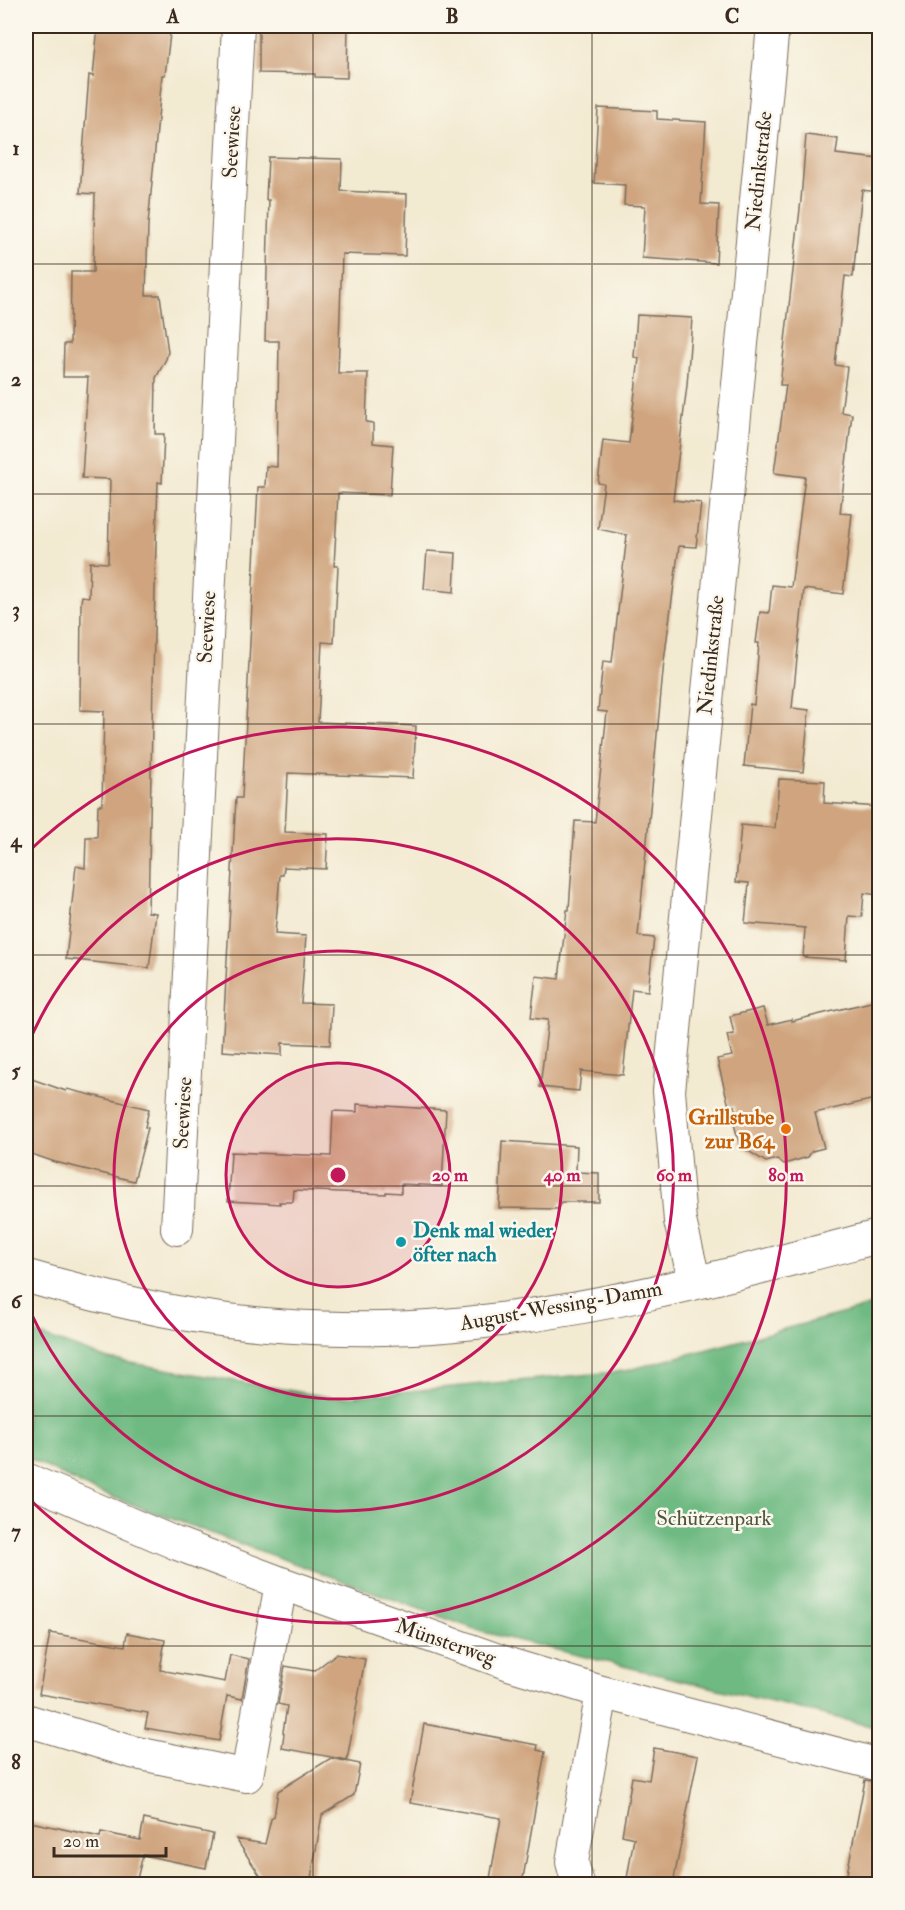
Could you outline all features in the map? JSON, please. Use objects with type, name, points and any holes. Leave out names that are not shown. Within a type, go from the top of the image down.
[{"type":"main road","name":"August-Wessing-Damm","points":[[26,1276],[109,1298],[198,1317],[341,1328],[449,1325],[529,1316],[605,1302],[879,1236]]},
{"type":"street","name":"Seewiese","points":[[177,1229],[238,26]]},
{"type":"street","name":"Niedinkstraße","points":[[695,1282],[680,1221],[669,1090],[773,26]]},
{"type":"street","name":"Münsterweg","points":[[26,1479],[175,1543],[512,1665],[602,1692],[879,1765]]},
{"type":"street","points":[[26,1720],[132,1752],[247,1776],[281,1583]]},
{"type":"street","points":[[578,1884],[572,1862],[602,1692]]},
{"type":"green space","name":"Schützenpark","points":[[879,1304],[879,1728],[483,1632],[90,1489],[26,1457],[26,1330],[108,1359],[334,1398],[625,1371]]},
{"type":"building","points":[[98,26],[171,26],[165,75],[162,75],[148,225],[146,295],[160,295],[168,352],[156,378],[155,434],[164,434],[162,483],[158,482],[148,912],[156,913],[149,968],[66,959],[76,866],[85,868],[86,837],[97,837],[98,805],[102,805],[104,711],[80,710],[81,602],[82,596],[89,597],[90,562],[108,563],[110,479],[82,478],[88,377],[63,377],[64,344],[70,344],[71,272],[93,272],[95,194],[80,193],[89,75],[93,76]]},
{"type":"building","points":[[259,26],[348,26],[347,78],[315,77],[315,74],[259,73]]},
{"type":"building","points":[[598,108],[657,111],[657,119],[706,122],[701,204],[719,205],[716,263],[642,258],[645,206],[624,205],[625,185],[594,183]]},
{"type":"building","points":[[806,135],[838,139],[836,154],[879,159],[879,192],[862,190],[853,277],[845,276],[835,365],[847,367],[841,412],[852,414],[840,513],[852,514],[843,594],[804,589],[792,708],[809,710],[803,772],[744,766],[750,704],[754,705],[759,643],[756,643],[760,612],[769,613],[772,585],[791,587],[805,477],[774,473],[786,385],[780,385]]},
{"type":"building","points":[[268,157],[342,159],[341,191],[407,194],[405,256],[342,254],[338,373],[368,373],[366,422],[373,423],[373,443],[393,445],[390,495],[338,493],[334,566],[338,566],[334,643],[322,642],[318,722],[416,726],[413,778],[288,773],[285,832],[328,834],[326,869],[284,867],[283,875],[280,875],[275,934],[306,936],[301,1003],[332,1004],[330,1045],[282,1043],[282,1055],[222,1051],[236,798],[242,798],[258,487],[265,487],[266,466],[277,467],[279,341],[265,341]]},
{"type":"building","points":[[637,315],[692,318],[687,385],[673,500],[701,503],[696,547],[679,546],[664,661],[638,936],[654,938],[648,991],[632,989],[623,1075],[581,1071],[579,1091],[540,1087],[548,1020],[531,1018],[536,976],[559,979],[567,910],[569,910],[575,821],[595,822],[607,712],[598,711],[603,661],[612,662],[627,535],[598,529],[604,484],[598,483],[603,440],[629,443],[639,358],[634,357]]},
{"type":"building","points":[[427,551],[456,553],[454,592],[424,589]]},
{"type":"building","points":[[779,779],[825,781],[824,803],[879,807],[879,895],[864,893],[862,917],[849,916],[846,960],[803,957],[805,928],[745,923],[749,883],[736,882],[741,825],[775,828]]},
{"type":"building","points":[[879,1000],[879,1098],[815,1113],[824,1148],[812,1151],[808,1157],[784,1164],[777,1159],[766,1162],[740,1146],[734,1124],[735,1106],[729,1106],[717,1059],[732,1056],[727,1035],[734,1034],[730,1016],[763,1008],[768,1025]]},
{"type":"building","points":[[26,1077],[66,1091],[67,1089],[149,1109],[145,1127],[148,1128],[134,1181],[55,1162],[26,1152]]},
{"type":"building","points":[[357,1104],[446,1110],[442,1186],[401,1184],[401,1193],[386,1192],[386,1194],[294,1190],[293,1202],[279,1202],[280,1204],[228,1201],[231,1152],[331,1156],[333,1111],[357,1112]]},
{"type":"building","points":[[502,1141],[577,1146],[576,1172],[599,1173],[599,1202],[561,1202],[558,1209],[499,1208]]},
{"type":"building","points":[[50,1633],[125,1646],[127,1633],[165,1640],[160,1670],[225,1682],[230,1655],[249,1659],[242,1699],[227,1696],[219,1741],[145,1728],[148,1713],[39,1694]]},
{"type":"building","points":[[336,1654],[365,1659],[347,1760],[282,1748],[287,1706],[278,1704],[285,1666],[314,1671]]},
{"type":"building","points":[[424,1724],[538,1745],[537,1750],[545,1752],[522,1884],[489,1884],[501,1818],[410,1803]]},
{"type":"building","points":[[654,1748],[698,1756],[673,1884],[626,1884],[634,1838],[622,1835],[632,1777],[649,1780]]},
{"type":"building","points":[[331,1758],[360,1764],[354,1795],[322,1815],[310,1884],[263,1880],[236,1839],[265,1844],[271,1819],[274,1817],[278,1791]]},
{"type":"building","points":[[865,1780],[879,1782],[879,1884],[845,1884]]},
{"type":"building","points":[[144,1819],[213,1834],[206,1868],[143,1855],[137,1879],[122,1884],[26,1884],[26,1821],[100,1837],[101,1832],[140,1840]]},
{"type":"place","name":"Grillstube zur B64","points":[[786,1129]]},
{"type":"place","name":"Denk mal wieder öfter nach","points":[[401,1242]]}]
